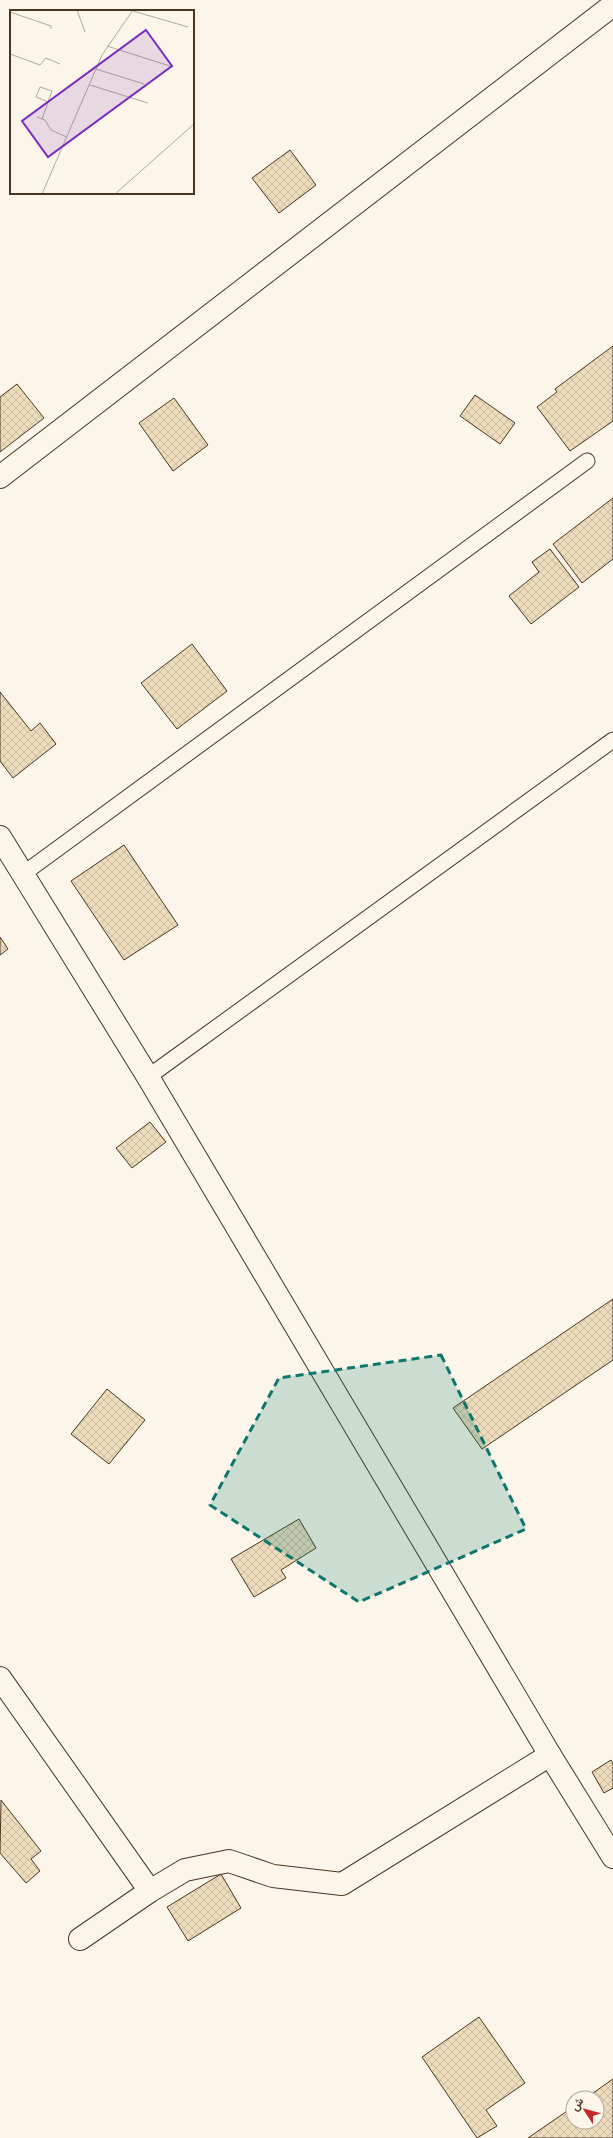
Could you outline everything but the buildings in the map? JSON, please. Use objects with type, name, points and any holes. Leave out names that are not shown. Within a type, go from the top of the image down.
[{"type":"street","points":[[0,478],[613,5]]},
{"type":"street","points":[[0,837],[148,1077],[550,1755],[613,1857]]},
{"type":"street","points":[[1,1682],[150,1891]]},
{"type":"street","points":[[80,1939],[150,1891],[185,1870],[229,1861],[272,1876],[342,1884],[550,1755]]},
{"type":"lane","points":[[23,874],[587,461]]},
{"type":"lane","points":[[148,1077],[613,740]]},
{"type":"highlighted area","points":[[441,1355],[526,1529],[359,1602],[210,1505],[279,1378]]}]
